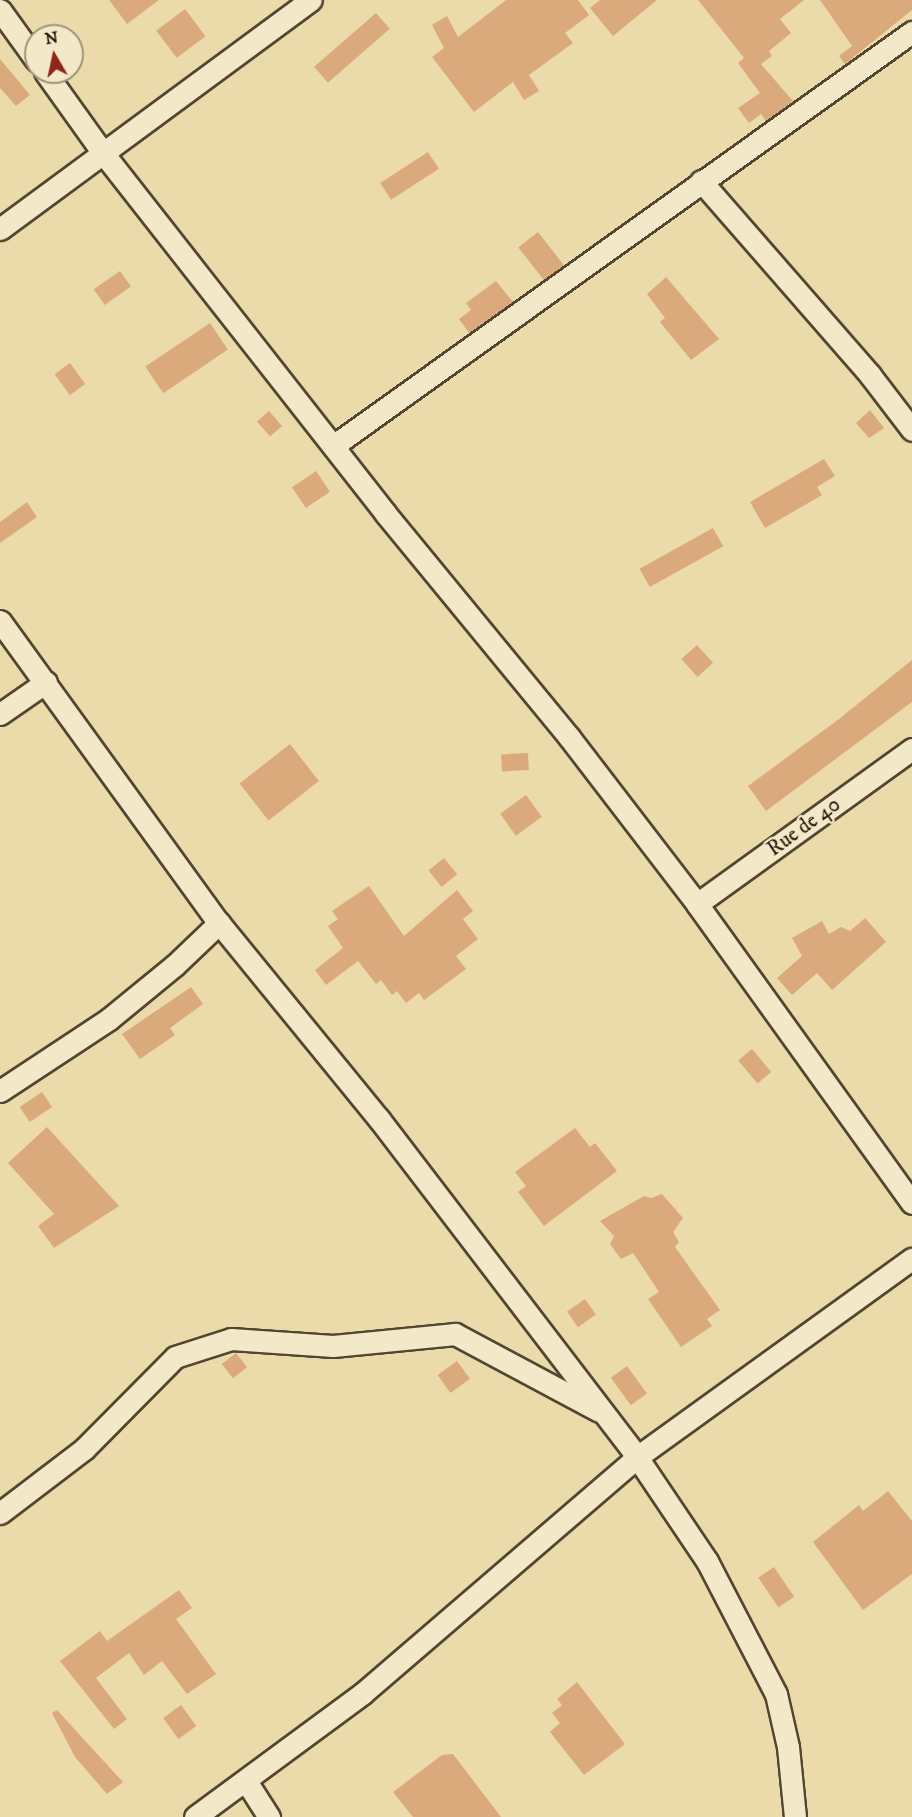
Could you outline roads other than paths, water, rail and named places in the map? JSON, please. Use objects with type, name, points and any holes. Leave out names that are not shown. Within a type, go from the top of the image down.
[{"type":"street","points":[[0,229],[311,0]]},
{"type":"street","points":[[0,10],[24,43]]},
{"type":"street","points":[[333,446],[912,32]]},
{"type":"street","points":[[54,84],[103,153],[333,446],[568,736],[697,904],[912,1203]]},
{"type":"street","points":[[701,181],[870,375],[912,430]]},
{"type":"street","points":[[0,621],[219,922],[379,1119],[638,1457],[708,1562],[776,1694],[788,1747],[795,1817]]},
{"type":"street","points":[[0,714],[46,682]]},
{"type":"street","name":"Rue de 40","points":[[697,904],[912,749]]},
{"type":"street","points":[[0,1091],[109,1019],[176,965],[219,922]]},
{"type":"street","points":[[195,1817],[363,1693],[638,1457],[912,1259]]},
{"type":"street","points":[[0,1513],[84,1449],[175,1357],[231,1339],[333,1346],[455,1334],[605,1414]]},
{"type":"street","points":[[246,1781],[269,1817]]}]
